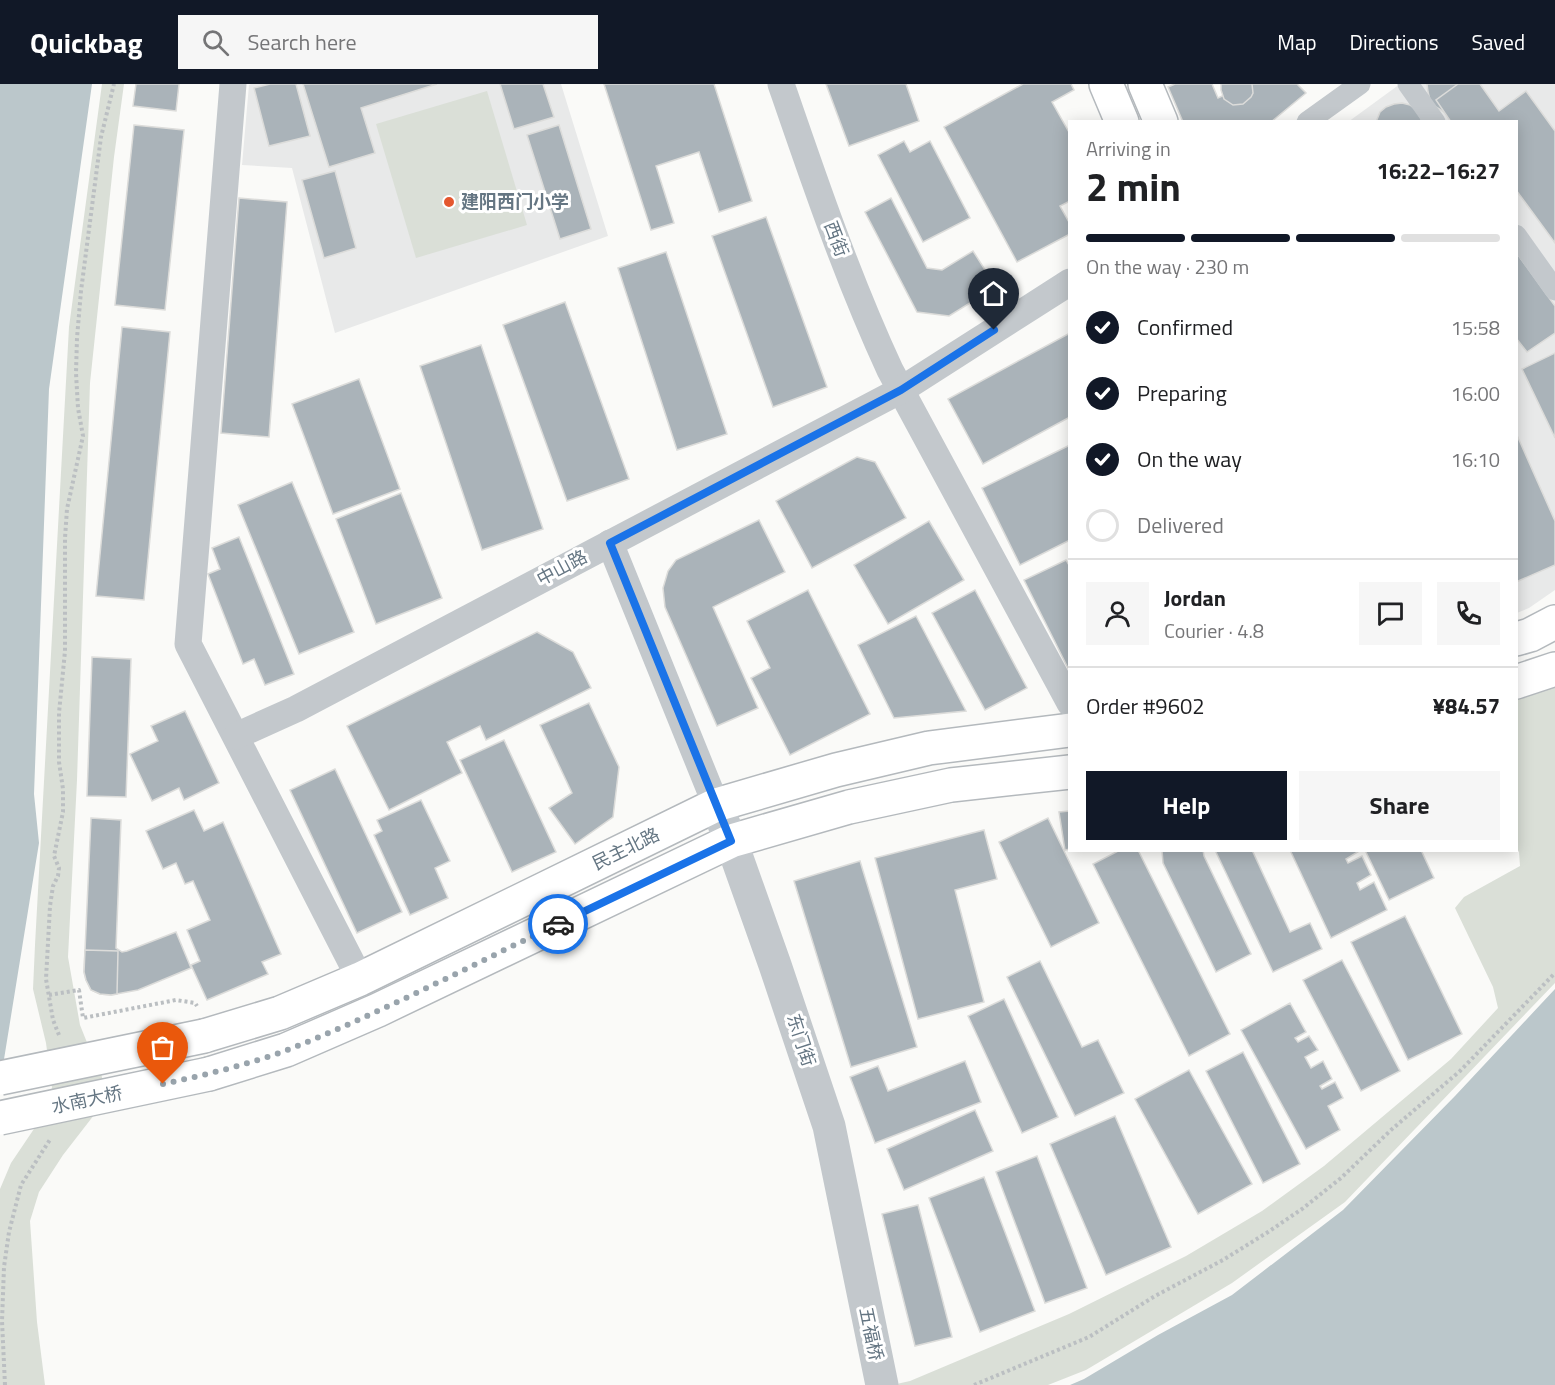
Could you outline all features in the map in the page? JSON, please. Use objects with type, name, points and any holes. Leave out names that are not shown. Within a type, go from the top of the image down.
[{"type":"highway","points":[[1106,84],[1121,120]]},
{"type":"highway","points":[[1144,84],[1160,120]]},
{"type":"highway","points":[[1518,638],[1555,622]]},
{"type":"highway","points":[[1518,681],[1555,669]]},
{"type":"highway","name":"民主北路","points":[[0,1078],[204,1036],[280,1013],[360,979],[717,805],[836,770],[929,748],[1068,730]]},
{"type":"highway","points":[[731,841],[849,807],[951,785],[1068,772]]},
{"type":"highway","name":"水南大桥","points":[[0,1118],[209,1074],[286,1050],[378,1010],[731,841]]},
{"type":"street","points":[[233,84],[188,644],[360,979]]},
{"type":"street","name":"西街","points":[[781,84],[821,202],[861,306],[890,370],[1068,700]]},
{"type":"street","points":[[1310,120],[1360,84]]},
{"type":"street","points":[[1408,84],[1434,120]]},
{"type":"street","points":[[1518,237],[1552,279]]},
{"type":"street","name":"中山路","points":[[236,736],[296,709],[901,390],[1068,283]]},
{"type":"street","points":[[610,543],[717,805]]},
{"type":"street","name":"东门街","points":[[717,805],[776,965],[829,1126],[860,1282]]},
{"type":"street","name":"五福桥","points":[[860,1282],[882,1385]]},
{"type":"path","points":[[62,1042],[53,1020],[46,979],[50,906],[59,868],[54,856],[63,812],[63,789],[59,762],[59,713],[66,651],[67,509],[83,435],[78,408],[76,373],[81,291],[101,137],[114,84]]},
{"type":"path","points":[[974,1385],[1089,1336],[1155,1296],[1223,1260],[1302,1209],[1341,1178],[1391,1130],[1460,1071],[1555,973]]},
{"type":"path","points":[[48,995],[79,990],[83,1018],[176,1000]]},
{"type":"path","points":[[5,1385],[2,1321],[4,1267],[9,1232],[21,1185],[52,1136]]},
{"type":"shaded area","points":[[0,84],[92,84],[49,389],[34,794],[39,843],[0,1084]]},
{"type":"shaded area","points":[[102,84],[124,84],[90,383],[77,780],[68,957],[80,1025],[99,1066],[104,1085],[94,1115],[63,1155],[39,1192],[30,1221],[37,1322],[45,1385],[0,1385],[0,1189],[11,1163],[38,1123],[52,1088],[46,1043],[33,989],[35,945],[69,327]]},
{"type":"shaded area","name":"建阳西门小学","points":[[561,84],[608,236],[335,333],[292,168],[242,165],[249,85]]},
{"type":"shaded area","points":[[1400,84],[1555,84],[1555,590],[1529,608],[1518,613],[1518,120],[1351,120]]},
{"type":"shaded area","points":[[487,91],[527,225],[416,258],[376,124]]},
{"type":"shaded area","points":[[1555,678],[1555,983],[1345,1202],[1232,1283],[1086,1370],[1048,1385],[892,1385],[910,1381],[1069,1314],[1186,1256],[1262,1211],[1324,1166],[1451,1059],[1498,1008],[1493,987],[1455,908],[1464,897],[1520,866],[1518,850],[1518,691]]},
{"type":"shaded area","points":[[1555,989],[1555,1385],[1070,1385],[1232,1295],[1343,1210],[1455,1096]]},
{"type":"building","points":[[136,84],[179,84],[176,111],[133,106]]},
{"type":"building","points":[[270,84],[296,84],[310,136],[269,146],[254,88]]},
{"type":"building","points":[[303,84],[437,84],[361,108],[375,153],[329,167]]},
{"type":"building","points":[[500,84],[543,84],[554,117],[514,129]]},
{"type":"building","points":[[604,84],[714,84],[752,201],[719,212],[699,152],[656,166],[674,223],[651,230]]},
{"type":"building","points":[[826,84],[906,84],[919,121],[849,146]]},
{"type":"building","points":[[1023,84],[1071,84],[1074,90],[1052,102],[1068,130],[1068,202],[1060,206],[1068,220],[1068,235],[1017,262],[944,127]]},
{"type":"building","points":[[1175,84],[1212,84],[1218,98],[1248,84],[1297,84],[1306,93],[1273,120],[1182,120],[1168,87]]},
{"type":"building","points":[[1221,84],[1252,84],[1253,93],[1243,104],[1233,105],[1224,99]]},
{"type":"building","points":[[1427,84],[1480,84],[1476,101],[1470,108],[1453,113],[1444,112],[1436,107],[1430,100]]},
{"type":"building","points":[[1458,84],[1480,84],[1499,111],[1526,91],[1555,131],[1555,243],[1518,193],[1518,120],[1450,120],[1436,100]]},
{"type":"building","points":[[1394,104],[1410,105],[1422,120],[1377,120],[1380,112]]},
{"type":"building","points":[[134,125],[184,130],[165,310],[115,305]]},
{"type":"building","points":[[559,125],[591,229],[560,239],[527,135]]},
{"type":"building","points":[[904,141],[910,152],[930,141],[970,218],[923,242],[878,155]]},
{"type":"building","points":[[335,171],[356,248],[324,258],[302,180]]},
{"type":"building","points":[[239,198],[287,202],[269,437],[221,433]]},
{"type":"building","points":[[891,198],[927,268],[942,270],[973,251],[996,287],[949,316],[917,312],[865,212]]},
{"type":"building","points":[[766,217],[827,387],[773,407],[712,236]]},
{"type":"building","points":[[666,252],[727,434],[677,450],[618,268]]},
{"type":"building","points":[[1518,255],[1555,306],[1555,333],[1527,352],[1518,341]]},
{"type":"building","points":[[565,302],[629,479],[567,501],[503,325]]},
{"type":"building","points":[[122,327],[170,332],[144,600],[96,596]]},
{"type":"building","points":[[1068,334],[1068,418],[983,464],[948,399]]},
{"type":"building","points":[[481,345],[543,529],[482,550],[420,366]]},
{"type":"building","points":[[1555,353],[1555,438],[1522,369]]},
{"type":"building","points":[[359,379],[400,489],[333,514],[292,404]]},
{"type":"building","points":[[1518,438],[1555,521],[1555,565],[1518,581]]},
{"type":"building","points":[[1068,446],[1068,541],[1020,565],[982,488]]},
{"type":"building","points":[[857,457],[875,462],[906,518],[812,568],[776,501]]},
{"type":"building","points":[[292,482],[354,632],[299,654],[238,505]]},
{"type":"building","points":[[401,493],[442,598],[376,624],[336,519]]},
{"type":"building","points":[[759,520],[785,572],[713,607],[758,708],[717,726],[665,607],[663,588],[668,571],[676,560]]},
{"type":"building","points":[[929,521],[964,580],[888,624],[854,565]]},
{"type":"building","points":[[239,537],[294,674],[265,685],[254,659],[243,664],[208,574],[220,569],[212,548]]},
{"type":"building","points":[[1066,560],[1068,564],[1068,668],[1024,580]]},
{"type":"building","points":[[808,590],[870,714],[790,755],[751,678],[770,668],[747,621]]},
{"type":"building","points":[[975,590],[1027,688],[985,710],[932,613]]},
{"type":"building","points":[[916,616],[966,711],[894,718],[858,645]]},
{"type":"building","points":[[537,632],[573,652],[591,688],[486,740],[480,726],[447,742],[462,773],[389,810],[347,726]]},
{"type":"building","points":[[92,657],[131,659],[126,797],[87,796]]},
{"type":"building","points":[[589,703],[619,767],[613,817],[575,844],[549,808],[572,793],[540,725]]},
{"type":"building","points":[[185,711],[219,783],[184,800],[179,788],[152,801],[130,754],[158,741],[151,726]]},
{"type":"building","points":[[504,740],[556,852],[512,872],[460,760]]},
{"type":"building","points":[[335,769],[402,912],[357,933],[290,790]]},
{"type":"building","points":[[421,800],[450,861],[435,868],[448,898],[410,915],[374,835],[382,831],[377,820]]},
{"type":"building","points":[[194,810],[204,831],[223,822],[281,954],[262,962],[268,974],[207,1000],[191,965],[200,961],[187,930],[210,920],[193,881],[185,884],[176,863],[163,869],[146,831]]},
{"type":"building","points":[[1068,811],[1068,849],[1065,850],[1059,812]]},
{"type":"building","points":[[91,818],[121,820],[116,948],[122,952],[127,951],[176,932],[191,968],[138,990],[111,995],[91,990],[84,972]]},
{"type":"building","points":[[1048,818],[1099,923],[1051,947],[999,842]]},
{"type":"building","points":[[984,830],[997,879],[955,890],[984,1002],[918,1019],[875,858]]},
{"type":"building","points":[[1116,852],[1139,852],[1230,1034],[1189,1056],[1093,864]]},
{"type":"building","points":[[1162,852],[1203,852],[1251,954],[1216,972],[1163,863]]},
{"type":"building","points":[[1216,852],[1253,852],[1290,932],[1310,923],[1322,949],[1273,972]]},
{"type":"building","points":[[1291,852],[1358,852],[1346,859],[1348,863],[1362,856],[1371,875],[1357,883],[1360,890],[1374,882],[1387,910],[1331,938]]},
{"type":"building","points":[[1366,852],[1422,852],[1434,878],[1389,900]]},
{"type":"building","points":[[860,861],[917,1047],[851,1067],[794,881]]},
{"type":"building","points":[[1405,916],[1462,1034],[1408,1060],[1351,942]]},
{"type":"building","points":[[85,950],[118,951],[117,994],[100,994],[91,990],[84,972]]},
{"type":"building","points":[[1342,960],[1400,1071],[1361,1091],[1303,980]]},
{"type":"building","points":[[1040,961],[1082,1047],[1098,1040],[1124,1093],[1075,1116],[1007,977]]},
{"type":"building","points":[[1004,999],[1058,1117],[1022,1133],[968,1016]]},
{"type":"building","points":[[1290,1003],[1306,1032],[1295,1038],[1298,1042],[1309,1036],[1318,1050],[1305,1057],[1311,1068],[1323,1061],[1332,1079],[1320,1086],[1322,1089],[1335,1082],[1343,1098],[1328,1106],[1340,1130],[1306,1149],[1241,1030]]},
{"type":"building","points":[[1243,1052],[1300,1164],[1263,1183],[1206,1071]]},
{"type":"building","points":[[965,1061],[981,1102],[875,1143],[850,1077],[878,1066],[888,1091]]},
{"type":"building","points":[[1189,1070],[1252,1184],[1198,1214],[1135,1099]]},
{"type":"building","points":[[975,1110],[993,1151],[904,1190],[887,1149]]},
{"type":"building","points":[[1115,1116],[1171,1247],[1106,1275],[1050,1144]]},
{"type":"building","points":[[1037,1156],[1087,1288],[1045,1303],[996,1172]]},
{"type":"building","points":[[984,1177],[1035,1311],[980,1332],[929,1198]]},
{"type":"building","points":[[918,1205],[952,1337],[915,1346],[882,1214]]},
{"type":"way so far","points":[[163,1084],[209,1074],[286,1050],[378,1010],[558,924]]},
{"type":"place","name":"建阳西门小学","points":[[449,202]]},
{"type":"route","points":[[558,924],[731,841],[610,543],[901,390],[994,330]]}]
